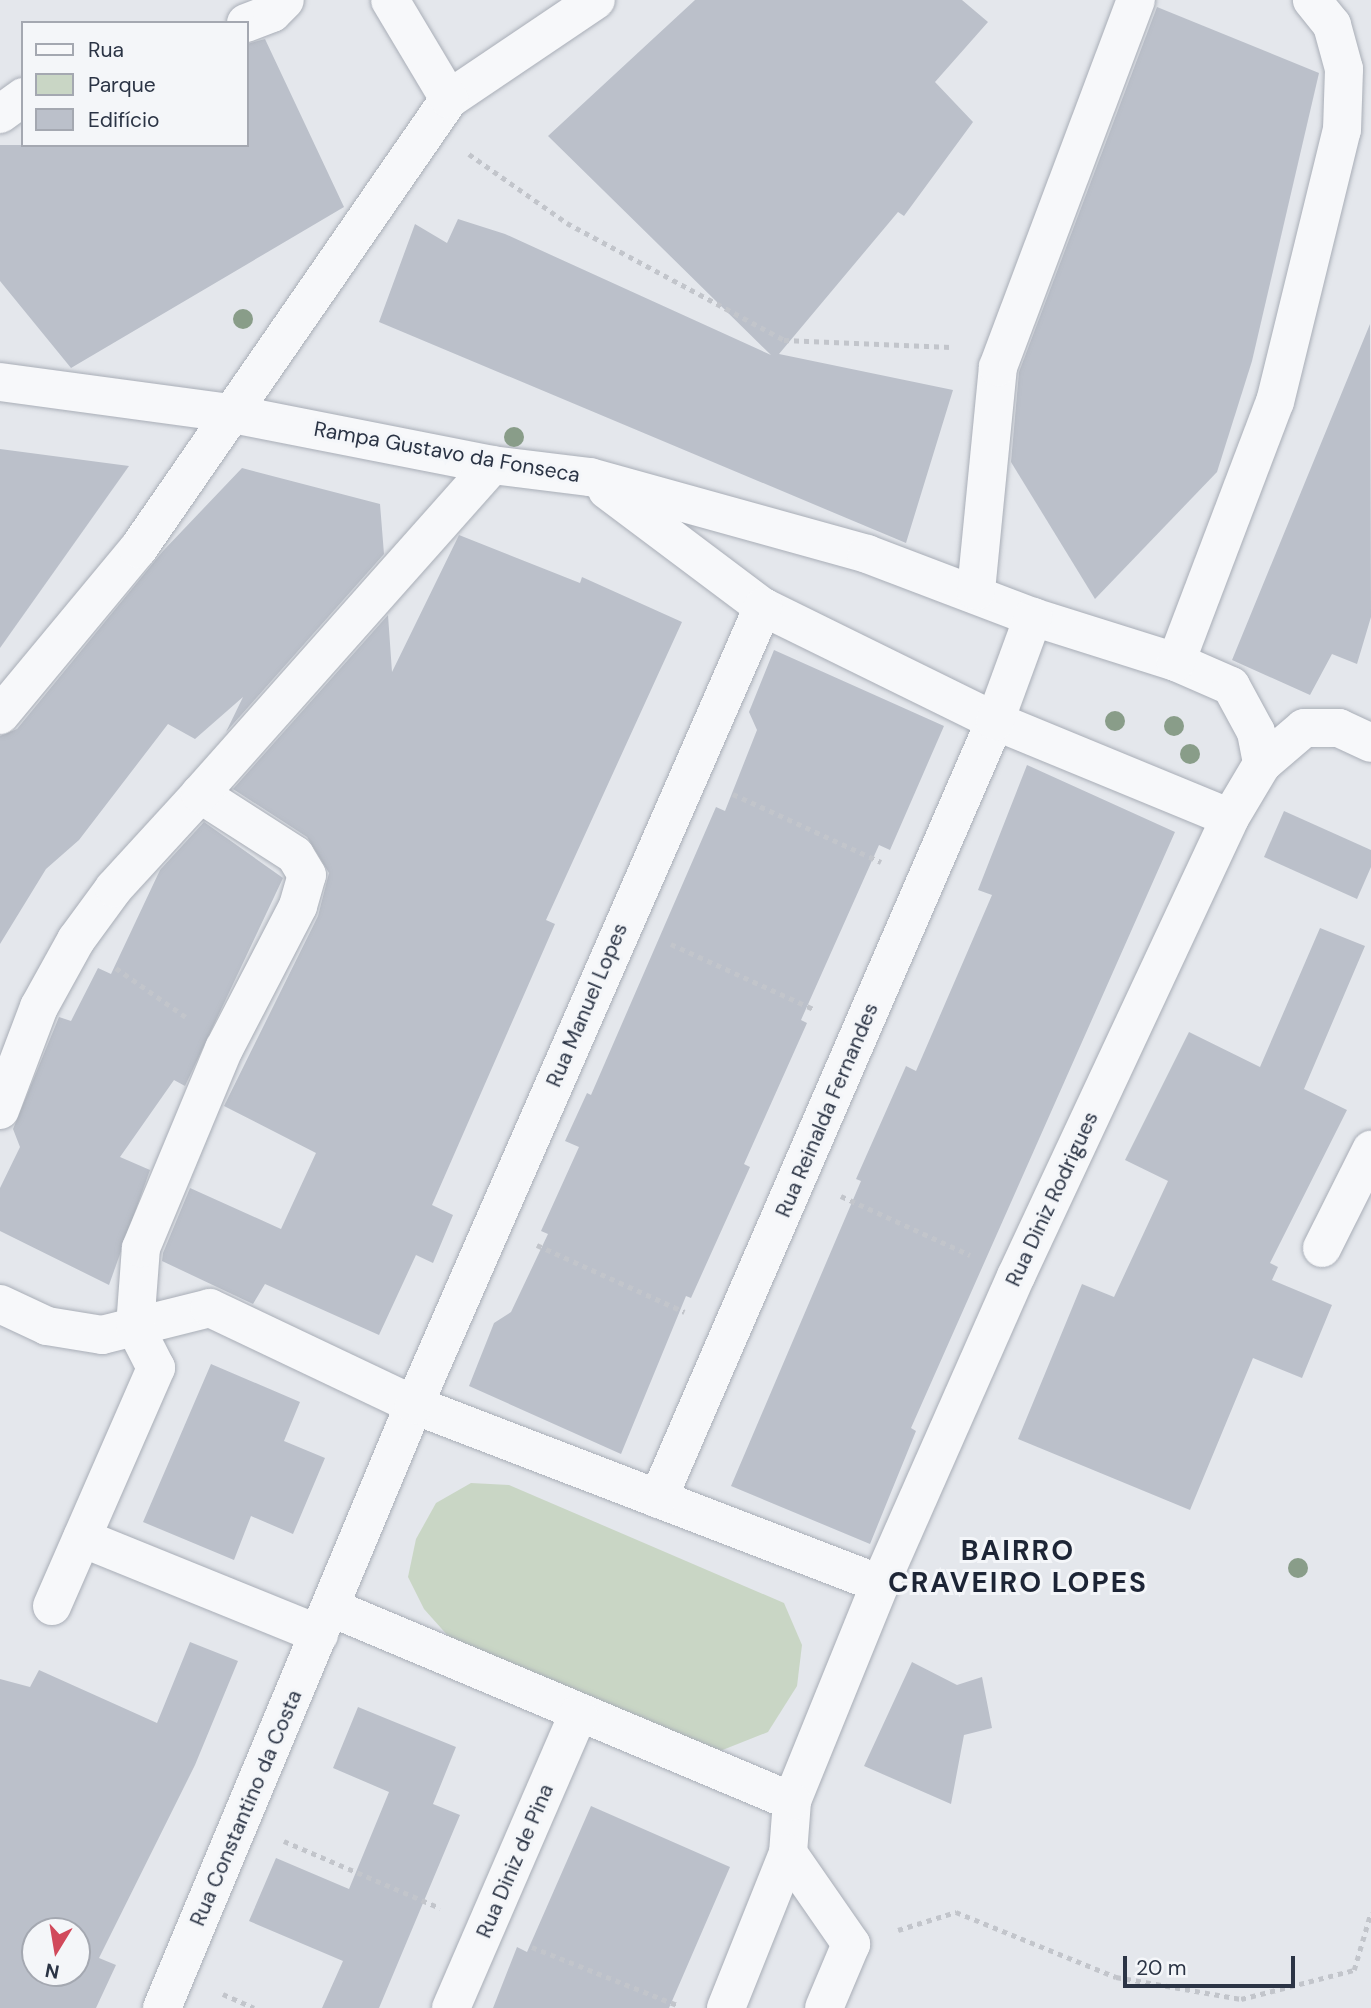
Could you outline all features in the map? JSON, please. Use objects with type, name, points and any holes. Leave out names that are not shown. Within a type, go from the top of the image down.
[{"type":"street","points":[[248,22],[272,13],[285,0]]},
{"type":"street","points":[[390,0],[440,112]]},
{"type":"street","points":[[0,715],[138,549],[228,413],[440,112],[596,0]]},
{"type":"street","points":[[975,591],[1005,349],[1136,0]]},
{"type":"street","points":[[1176,662],[1275,402],[1342,130],[1344,69],[1332,25],[1311,0]]},
{"type":"street","points":[[0,114],[21,98]]},
{"type":"street","name":"Rampa Gustavo da Fonseca","points":[[0,382],[228,413],[492,465],[590,477],[763,607],[995,721],[1230,818]]},
{"type":"street","points":[[0,1111],[39,1007],[76,940],[114,888],[492,465]]},
{"type":"street","points":[[590,477],[867,554],[975,591],[1033,617],[1176,662],[1231,686],[1256,732],[1262,764]]},
{"type":"street","name":"Rua Manuel Lopes","points":[[414,1405],[687,772],[763,607]]},
{"type":"street","name":"Rua Reinalda Fernandes","points":[[658,1499],[995,721],[1033,617]]},
{"type":"street","name":"Rua Diniz Rodrigues","points":[[726,2008],[788,1853],[792,1801],[880,1584],[1016,1276],[1230,818],[1262,764],[1304,727],[1339,728],[1371,743]]},
{"type":"street","points":[[52,1606],[156,1368],[135,1327],[141,1248],[224,1049],[298,906],[307,875],[295,855],[200,794]]},
{"type":"street","points":[[1322,1248],[1371,1150]]},
{"type":"street","points":[[0,1304],[47,1326],[102,1335],[211,1308],[414,1405],[880,1584]]},
{"type":"street","name":"Rua Constantino da Costa","points":[[162,2008],[414,1405]]},
{"type":"street","points":[[82,1538],[326,1621],[578,1714],[792,1801]]},
{"type":"street","name":"Rua Diniz de Pina","points":[[451,2008],[578,1714]]},
{"type":"street","points":[[788,1853],[851,1944],[824,2008]]},
{"type":"path","points":[[440,112],[567,223],[785,340],[1005,349]]},
{"type":"path","points":[[687,772],[926,882]]},
{"type":"path","points":[[623,923],[861,1031]]},
{"type":"path","points":[[76,940],[160,995],[224,1049]]},
{"type":"path","points":[[798,1176],[1016,1276]]},
{"type":"path","points":[[492,1225],[730,1333]]},
{"type":"path","points":[[851,1944],[956,1912],[1116,1977],[1241,1998],[1354,1970],[1371,1912]]},
{"type":"green space","points":[[471,1483],[509,1485],[784,1603],[802,1645],[797,1686],[768,1732],[720,1751],[449,1637],[424,1609],[408,1577],[416,1539],[436,1503]]},
{"type":"building","points":[[695,0],[962,0],[988,22],[935,82],[973,122],[904,216],[898,212],[779,354],[953,390],[906,543],[379,322],[415,224],[447,243],[458,219],[505,234],[771,355],[548,136]]},
{"type":"building","points":[[1157,7],[1319,73],[1252,361],[1217,472],[1095,599],[1011,462],[1019,372]]},
{"type":"building","points":[[265,39],[344,207],[71,368],[0,281],[0,145],[248,147],[248,44]]},
{"type":"building","points":[[1370,324],[1371,617],[1357,664],[1332,654],[1310,695],[1232,660]]},
{"type":"building","points":[[0,449],[129,466],[0,648]]},
{"type":"building","points":[[242,468],[380,504],[384,554],[226,732],[243,697],[195,739],[168,724],[79,840],[46,869],[0,944],[0,736],[17,729],[163,551]]},
{"type":"building","points":[[459,535],[580,583],[582,577],[682,622],[546,920],[555,924],[432,1205],[453,1215],[433,1263],[416,1255],[379,1335],[265,1284],[253,1304],[162,1261],[190,1188],[281,1229],[316,1153],[224,1106],[318,916],[329,873],[307,837],[233,789],[388,615],[392,672]]},
{"type":"building","points":[[774,650],[944,726],[890,850],[879,845],[801,1020],[807,1023],[744,1164],[750,1167],[691,1298],[686,1296],[621,1454],[469,1386],[494,1323],[511,1312],[548,1234],[541,1231],[579,1147],[565,1141],[587,1093],[591,1095],[716,807],[725,811],[757,730],[749,712]]},
{"type":"building","points":[[1027,765],[1175,832],[911,1428],[916,1431],[870,1544],[731,1486],[861,1181],[856,1179],[906,1066],[916,1071],[992,895],[978,890]]},
{"type":"building","points":[[1284,811],[1371,850],[1371,867],[1357,899],[1264,857]]},
{"type":"building","points":[[204,822],[283,878],[185,1086],[174,1080],[120,1157],[150,1170],[109,1285],[0,1231],[0,1188],[20,1147],[13,1129],[59,1017],[71,1021],[98,968],[111,974],[160,870]]},
{"type":"building","points":[[1320,928],[1365,946],[1304,1089],[1347,1110],[1270,1263],[1278,1267],[1272,1280],[1332,1305],[1302,1378],[1253,1358],[1190,1510],[1018,1439],[1082,1284],[1114,1297],[1168,1181],[1125,1160],[1189,1032],[1260,1067]]},
{"type":"building","points":[[211,1364],[300,1402],[284,1441],[325,1458],[293,1534],[251,1516],[234,1560],[143,1522]]},
{"type":"building","points":[[190,1642],[238,1661],[195,1765],[99,1958],[116,1965],[96,2008],[0,2008],[0,1679],[30,1687],[39,1670],[157,1723]]},
{"type":"building","points":[[912,1662],[957,1685],[982,1677],[992,1728],[964,1735],[951,1804],[864,1766]]},
{"type":"building","points":[[358,1707],[456,1747],[433,1804],[460,1815],[379,2008],[322,2008],[343,1961],[249,1921],[276,1858],[349,1889],[389,1792],[333,1768]]},
{"type":"building","points":[[591,1806],[730,1867],[669,2008],[493,2008],[517,1947],[527,1952]]},
{"type":"district","name":"BAIRRO CRAVEIRO LOPES","points":[[1018,1567]]}]
